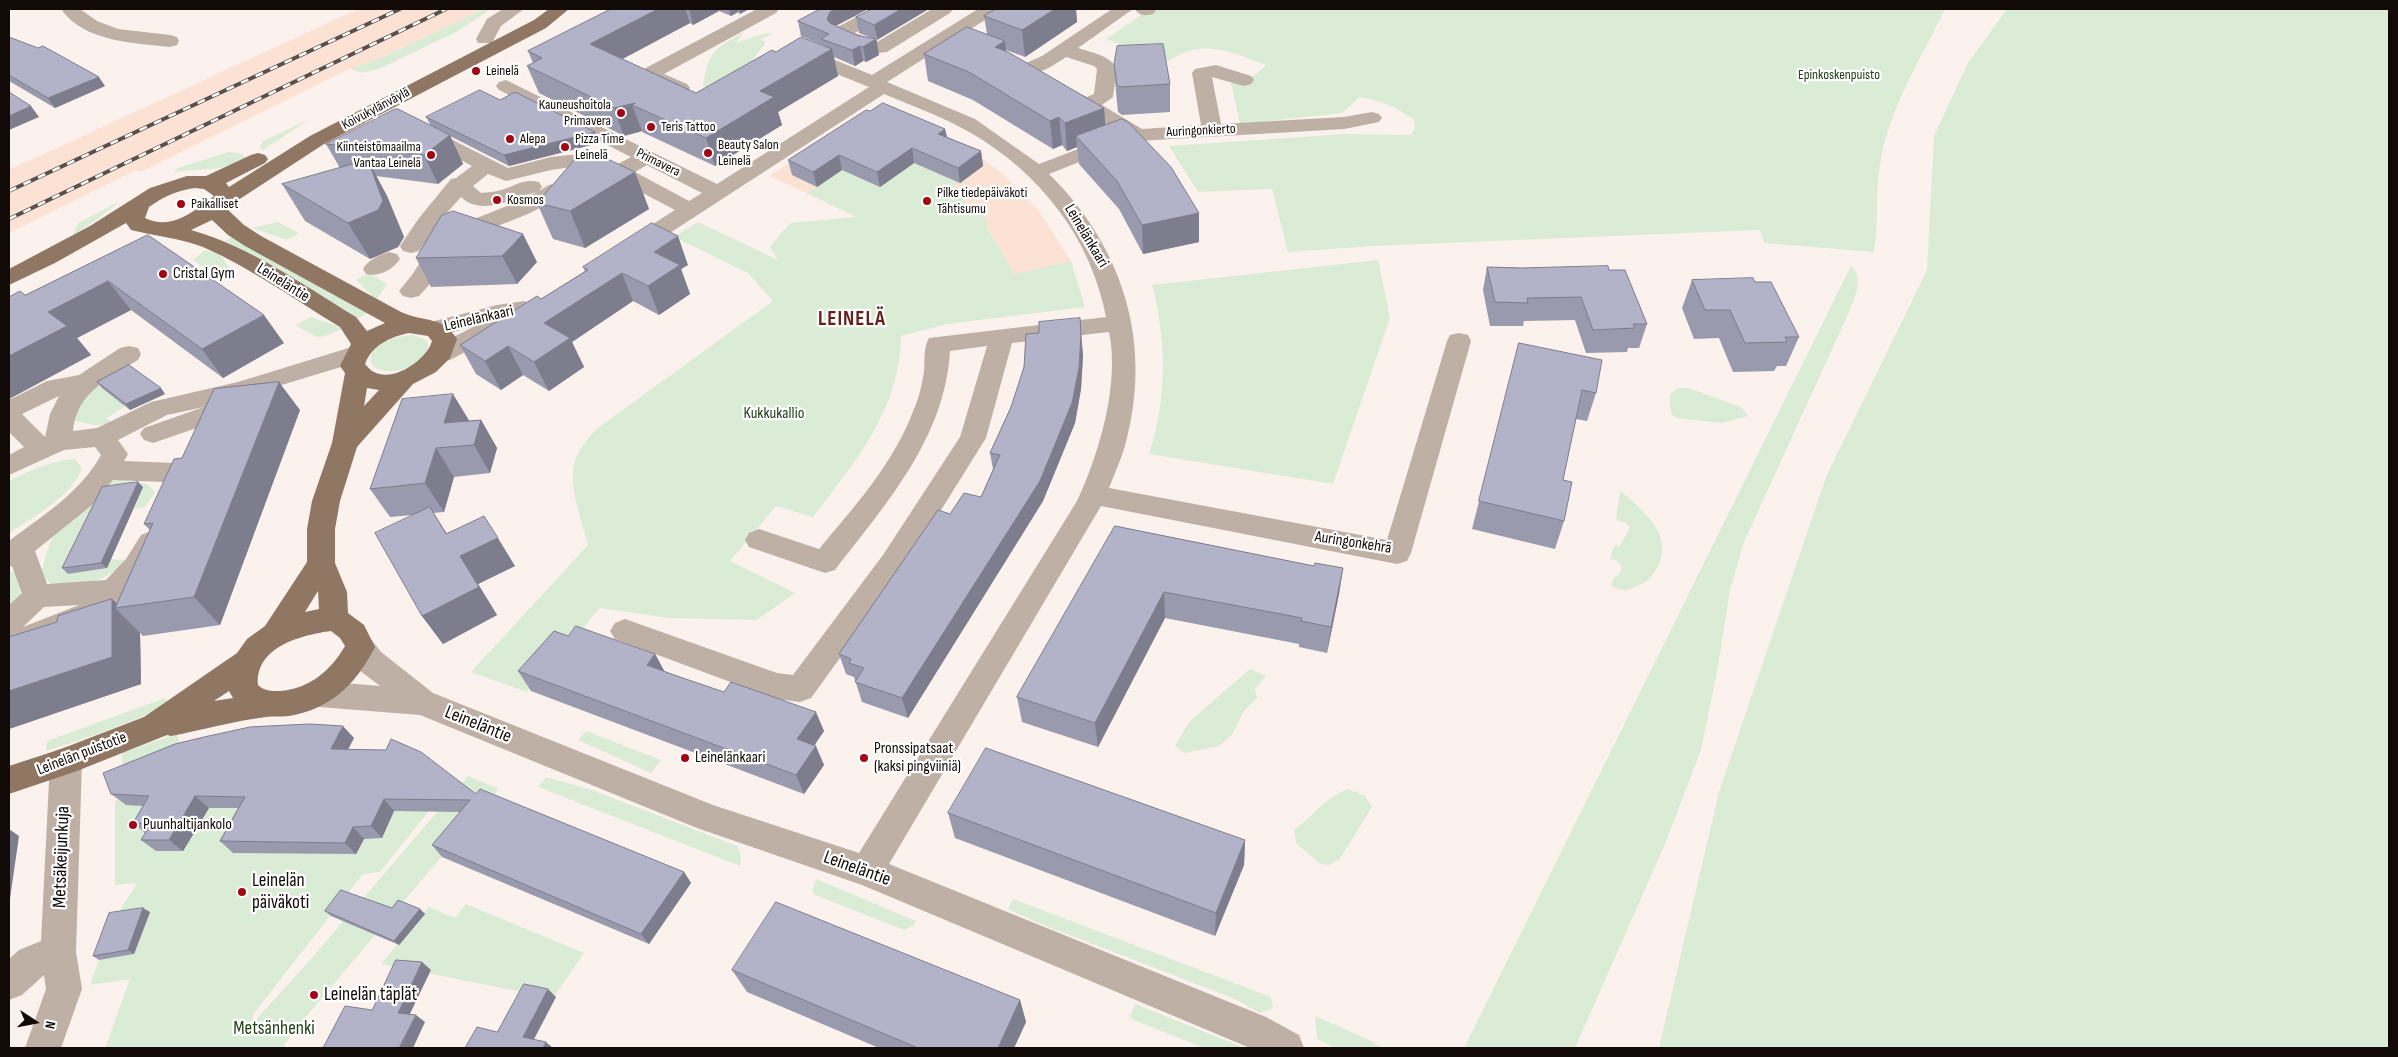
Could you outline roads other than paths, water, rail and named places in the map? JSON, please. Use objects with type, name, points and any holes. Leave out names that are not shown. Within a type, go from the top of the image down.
[{"type":"main road","name":"Koivukylänväylä","points":[[9,278],[55,255],[162,190],[177,185],[208,183],[240,169],[352,106],[526,17],[548,9]]},
{"type":"main road","name":"Koivukylänväylä","points":[[9,294],[107,245],[158,229],[188,224],[318,140],[540,24],[560,9]]},
{"type":"main road","points":[[208,183],[218,187],[222,192],[218,206]]},
{"type":"main road","points":[[138,206],[134,219],[139,225],[158,229]]},
{"type":"main road","name":"Leineläntie","points":[[218,206],[224,222],[261,246],[379,312],[409,325]]},
{"type":"main road","name":"Leineläntie","points":[[158,229],[209,242],[239,256],[348,322],[357,360]]},
{"type":"main road","points":[[334,619],[333,592],[321,563],[321,529],[326,501],[345,443],[357,360],[378,334],[409,325],[423,325],[435,328],[443,335],[445,345],[433,364],[404,378],[388,382],[373,382],[357,360]]},
{"type":"main road","points":[[345,443],[404,378]]},
{"type":"main road","points":[[275,634],[321,563]]},
{"type":"main road","points":[[334,619],[346,624],[356,632],[360,647],[351,665],[337,680],[319,694],[300,702],[265,704],[256,701],[246,693],[242,681],[247,662],[258,648],[275,634],[294,626],[334,619]]},
{"type":"main road","name":"Leinelän puistotie","points":[[155,726],[247,662]]},
{"type":"main road","name":"Leinelän puistotie","points":[[9,780],[66,761],[155,726],[265,704]]},
{"type":"street","points":[[70,9],[75,16],[105,32],[170,41]]},
{"type":"street","points":[[485,38],[493,23],[515,9]]},
{"type":"street","points":[[698,96],[649,74],[770,9]]},
{"type":"street","points":[[884,9],[841,33],[875,48],[880,48],[944,9]]},
{"type":"street","points":[[611,260],[690,210],[946,36],[990,9]]},
{"type":"street","points":[[1044,79],[1049,60],[1124,9]]},
{"type":"street","points":[[946,36],[968,45]]},
{"type":"street","points":[[1064,50],[1101,62],[1107,68],[1103,97],[1087,105]]},
{"type":"street","name":"Leinelänkaari","points":[[786,62],[802,53],[925,103],[980,130],[1036,172],[1068,203],[1096,247],[1112,282],[1118,302],[1124,362],[1120,411],[1112,443],[1093,495],[1033,599],[867,871]]},
{"type":"street","points":[[1012,61],[1138,135]]},
{"type":"street","points":[[1212,131],[1202,73],[1216,70],[1244,80]]},
{"type":"street","name":"Primavera","points":[[523,77],[506,86],[717,192]]},
{"type":"street","name":"Auringonkierto","points":[[1036,172],[1116,140],[1138,135],[1344,123],[1372,118]]},
{"type":"street","points":[[416,129],[485,166],[506,175],[558,162],[579,160],[599,164],[690,210]]},
{"type":"street","points":[[459,184],[476,200],[507,196],[524,187],[551,187],[618,173],[645,157]]},
{"type":"street","points":[[411,246],[450,223],[520,209],[551,187],[558,162]]},
{"type":"street","points":[[411,291],[421,280],[447,238],[459,184],[485,166]]},
{"type":"street","name":"Leinelänkaari","points":[[435,328],[535,305],[479,336],[441,354]]},
{"type":"street","points":[[759,540],[825,562],[903,460],[920,425],[934,384],[938,344],[1120,323]]},
{"type":"street","points":[[625,631],[776,686],[800,688],[893,563],[973,438],[1002,337]]},
{"type":"street","name":"Auringonkehrä","points":[[1093,495],[1397,553],[1458,341]]},
{"type":"street","points":[[50,445],[70,398],[85,383],[130,354]]},
{"type":"street","points":[[154,434],[357,360]]},
{"type":"street","points":[[9,466],[50,445],[102,437],[160,408],[241,390],[357,360]]},
{"type":"street","points":[[9,410],[56,387],[85,383]]},
{"type":"street","points":[[9,417],[50,445]]},
{"type":"street","points":[[37,596],[14,552],[54,522],[90,490],[107,470],[115,454],[102,437]]},
{"type":"street","points":[[9,646],[96,610],[145,554],[179,479],[176,473],[107,470]]},
{"type":"street","points":[[9,623],[37,596],[113,591]]},
{"type":"street","name":"Leineläntie","points":[[360,647],[370,662],[422,702],[710,818],[867,871],[1244,1027],[1286,1048]]},
{"type":"street","name":"Leineläntie","points":[[319,694],[422,702]]},
{"type":"street","name":"Metsäkeijunkuja","points":[[42,1048],[64,989],[27,967],[66,761]]},
{"type":"railway","points":[[9,191],[400,9]]},
{"type":"railway","points":[[9,219],[446,9]]},
{"type":"place","name":"Leinelä","points":[[476,71]]},
{"type":"place","name":"Kauneushoitola Primavera","points":[[621,113]]},
{"type":"place","name":"Teris Tattoo","points":[[651,127]]},
{"type":"place","name":"Alepa","points":[[510,139]]},
{"type":"place","name":"Pizza Time Leinelä","points":[[565,147]]},
{"type":"place","name":"Beauty Salon Leinelä","points":[[708,153]]},
{"type":"place","name":"Kiinteistömaailma Vantaa Leinelä","points":[[431,155]]},
{"type":"place","name":"Kosmos","points":[[497,200]]},
{"type":"place","name":"Pilke tiedepäiväkoti Tähtisumu","points":[[927,201]]},
{"type":"place","name":"Paikalliset","points":[[181,204]]},
{"type":"place","name":"Cristal Gym","points":[[163,274]]},
{"type":"place","name":"Leinelänkaari","points":[[685,758]]},
{"type":"place","name":"Pronssipatsaat (kaksi pingviiniä)","points":[[864,758]]},
{"type":"place","name":"Puunhaltijankolo","points":[[133,825]]},
{"type":"place","name":"Leinelän päiväkoti","points":[[242,892]]},
{"type":"place","name":"Leinelän täplät","points":[[314,995]]},
{"type":"district","name":"LEINELÄ","points":[[852,320]]},
{"type":"park label","name":"Epinkoskenpuisto","points":[[1839,75]]},
{"type":"park label","name":"Kukkukallio","points":[[774,414]]},
{"type":"park label","name":"Metsänhenki","points":[[274,1029]]}]
